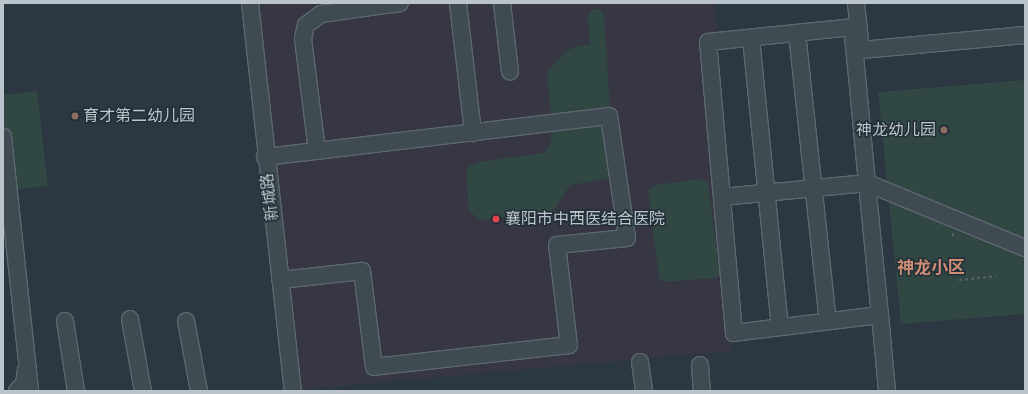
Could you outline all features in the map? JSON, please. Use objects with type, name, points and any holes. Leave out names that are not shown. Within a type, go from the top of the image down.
[{"type":"street","points":[[240,3],[252,23]]},
{"type":"street","name":"新城路","points":[[250,3],[265,157],[294,391]]},
{"type":"street","points":[[252,23],[259,3]]},
{"type":"street","points":[[317,151],[303,39],[306,25],[321,14],[377,4],[400,3]]},
{"type":"street","points":[[458,3],[473,133]]},
{"type":"street","points":[[502,3],[510,72]]},
{"type":"street","points":[[856,3],[861,50],[1025,35]]},
{"type":"street","points":[[880,315],[734,333],[708,42],[852,27],[880,315],[887,391]]},
{"type":"street","points":[[797,33],[828,321]]},
{"type":"street","points":[[751,38],[780,327]]},
{"type":"street","points":[[265,157],[609,116],[627,238],[557,245],[569,345],[374,367],[362,271],[280,280]]},
{"type":"street","points":[[3,137],[30,391]]},
{"type":"street","points":[[722,197],[867,184],[1025,248]]},
{"type":"street","points":[[130,319],[143,391]]},
{"type":"street","points":[[65,321],[76,391]]},
{"type":"street","points":[[186,321],[199,391]]},
{"type":"street","points":[[17,391],[24,384],[27,362]]},
{"type":"street","points":[[640,362],[644,391]]},
{"type":"street","points":[[700,365],[702,391]]},
{"type":"path","points":[[959,280],[996,276]]},
{"type":"shaded area","name":"襄阳市中西医结合医院","points":[[259,3],[715,3],[718,33],[702,36],[733,351],[293,390],[252,23]]},
{"type":"green space","points":[[592,9],[600,9],[604,15],[614,169],[607,179],[570,185],[552,213],[480,220],[469,211],[466,172],[469,166],[478,162],[545,153],[551,143],[552,124],[547,72],[566,51],[577,46],[590,45],[588,16]]},
{"type":"green space","points":[[1025,80],[1025,314],[901,324],[878,92]]},
{"type":"green space","points":[[37,91],[48,186],[9,190],[3,137],[3,95]]},
{"type":"green space","points":[[702,179],[708,183],[720,275],[716,278],[663,282],[659,278],[648,190],[654,185]]},
{"type":"place","name":"育才第二幼儿园","points":[[75,116]]},
{"type":"place","name":"神龙幼儿园","points":[[944,130]]},
{"type":"place","name":"襄阳市中西医结合医院","points":[[496,219]]},
{"type":"district","name":"神龙小区","points":[[931,268]]}]
